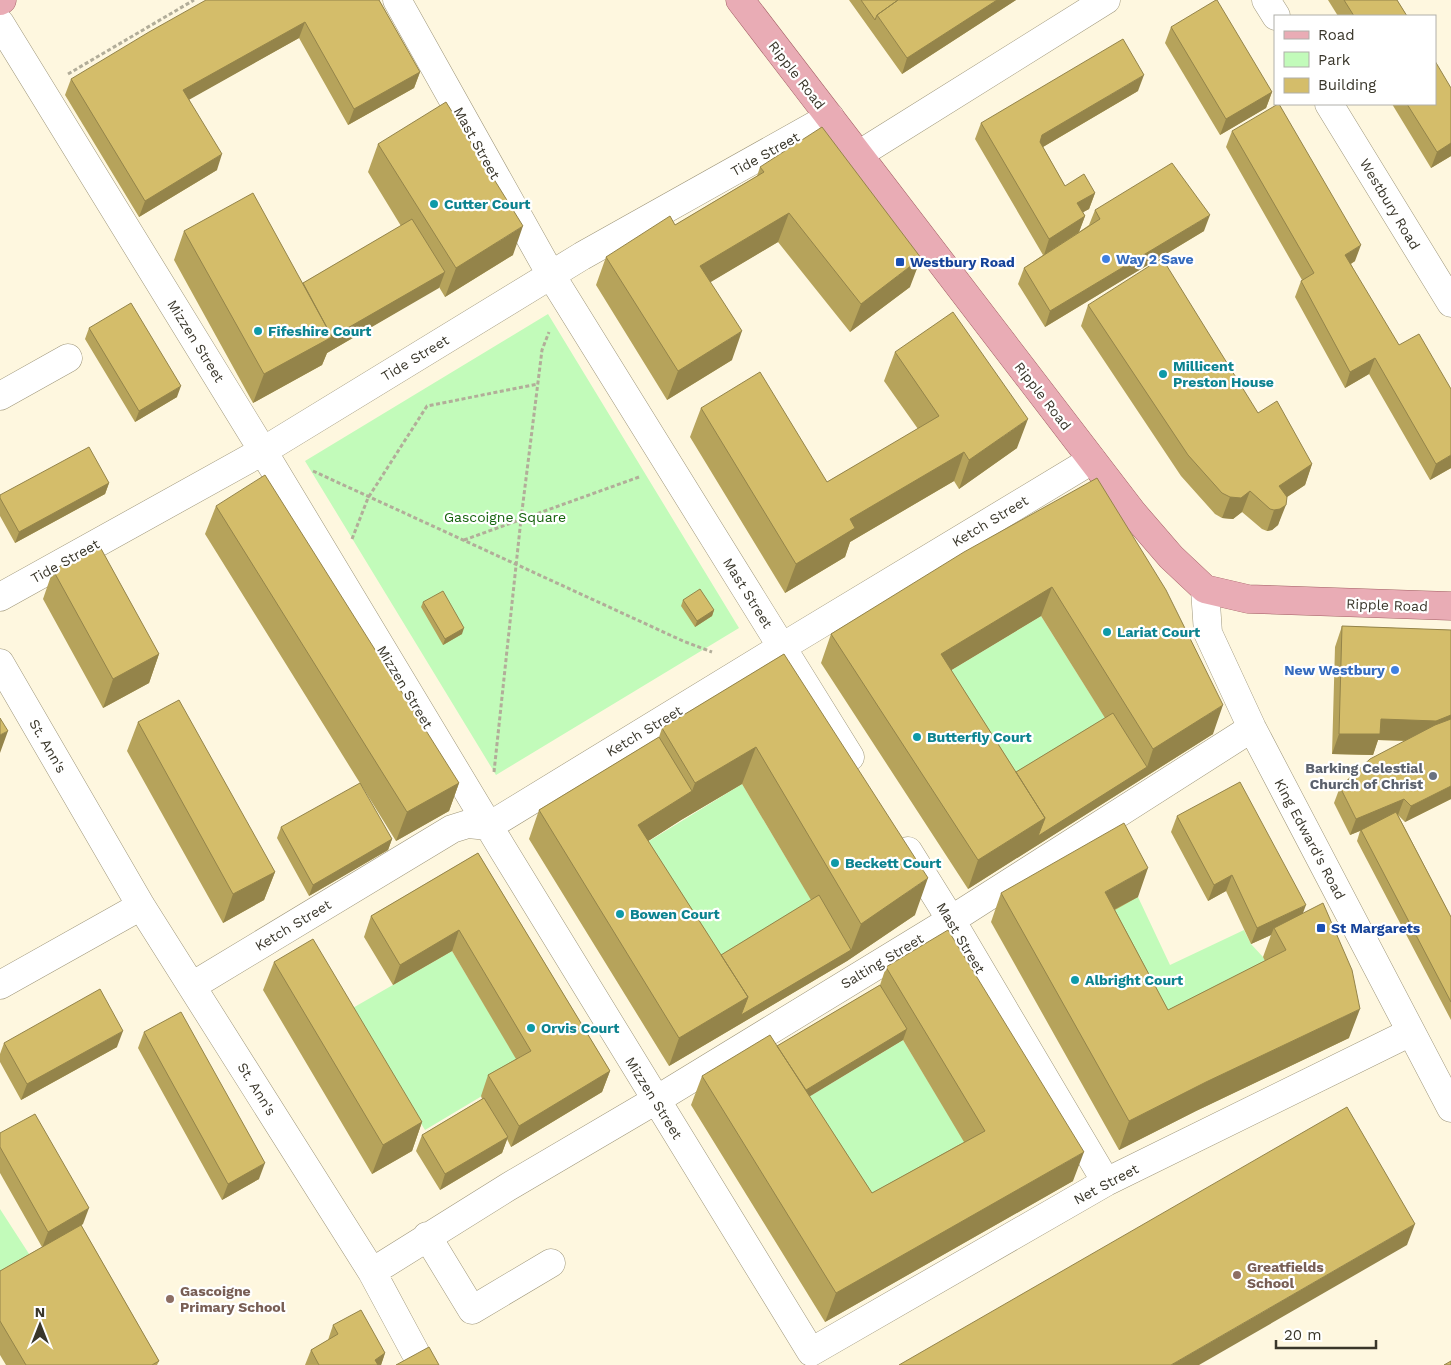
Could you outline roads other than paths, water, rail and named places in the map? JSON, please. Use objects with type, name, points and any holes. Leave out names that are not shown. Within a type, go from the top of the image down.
[{"type":"main road","name":"Ripple Road","points":[[740,0],[1132,513],[1170,557],[1205,589],[1248,599],[1451,606]]},
{"type":"street","name":"Mast Street","points":[[396,0],[557,285],[863,778]]},
{"type":"street","points":[[858,155],[1106,0]]},
{"type":"street","points":[[1266,0],[1275,15]]},
{"type":"street","name":"Mizzen Street","points":[[0,23],[263,451],[489,826],[811,1352]]},
{"type":"street","name":"Westbury Road","points":[[1330,105],[1451,303]]},
{"type":"street","name":"Tide Street","points":[[0,598],[557,285],[582,256],[830,117]]},
{"type":"street","points":[[0,396],[68,358]]},
{"type":"street","name":"Ketch Street","points":[[192,986],[452,829],[468,824],[489,826],[1092,460]]},
{"type":"street","name":"King Edward's Road","points":[[1205,589],[1208,633],[1252,728],[1451,1108]]},
{"type":"street","name":"St. Ann's","points":[[0,663],[141,906],[372,1272],[415,1352]]},
{"type":"street","name":"Salting Street","points":[[427,1236],[656,1100],[951,920],[1252,728]]},
{"type":"street","name":"Mast Street","points":[[894,828],[951,920],[1106,1182]]},
{"type":"street","points":[[0,985],[141,906]]},
{"type":"street","name":"Net Street","points":[[811,1352],[1106,1182],[1411,1032]]},
{"type":"street","points":[[372,1272],[427,1236],[472,1310],[551,1263]]},
{"type":"place","name":"Cutter Court","points":[[434,204]]},
{"type":"place","name":"Way 2 Save","points":[[1106,259]]},
{"type":"place","name":"Westbury Road","points":[[900,262]]},
{"type":"place","name":"Fifeshire Court","points":[[258,331]]},
{"type":"place","name":"Millicent Preston House","points":[[1163,374]]},
{"type":"place","name":"Lariat Court","points":[[1107,632]]},
{"type":"place","name":"New Westbury","points":[[1395,670]]},
{"type":"place","name":"Butterfly Court","points":[[917,737]]},
{"type":"place","name":"Barking Celestial Church of Christ","points":[[1433,776]]},
{"type":"place","name":"Beckett Court","points":[[835,863]]},
{"type":"place","name":"Bowen Court","points":[[620,914]]},
{"type":"place","name":"St Margarets","points":[[1321,928]]},
{"type":"place","name":"Albright Court","points":[[1075,980]]},
{"type":"place","name":"Orvis Court","points":[[531,1028]]},
{"type":"place","name":"Greatfields School","points":[[1237,1275]]},
{"type":"place","name":"Gascoigne Primary School","points":[[170,1299]]},
{"type":"park label","name":"Gascoigne Square","points":[[505,517]]}]
